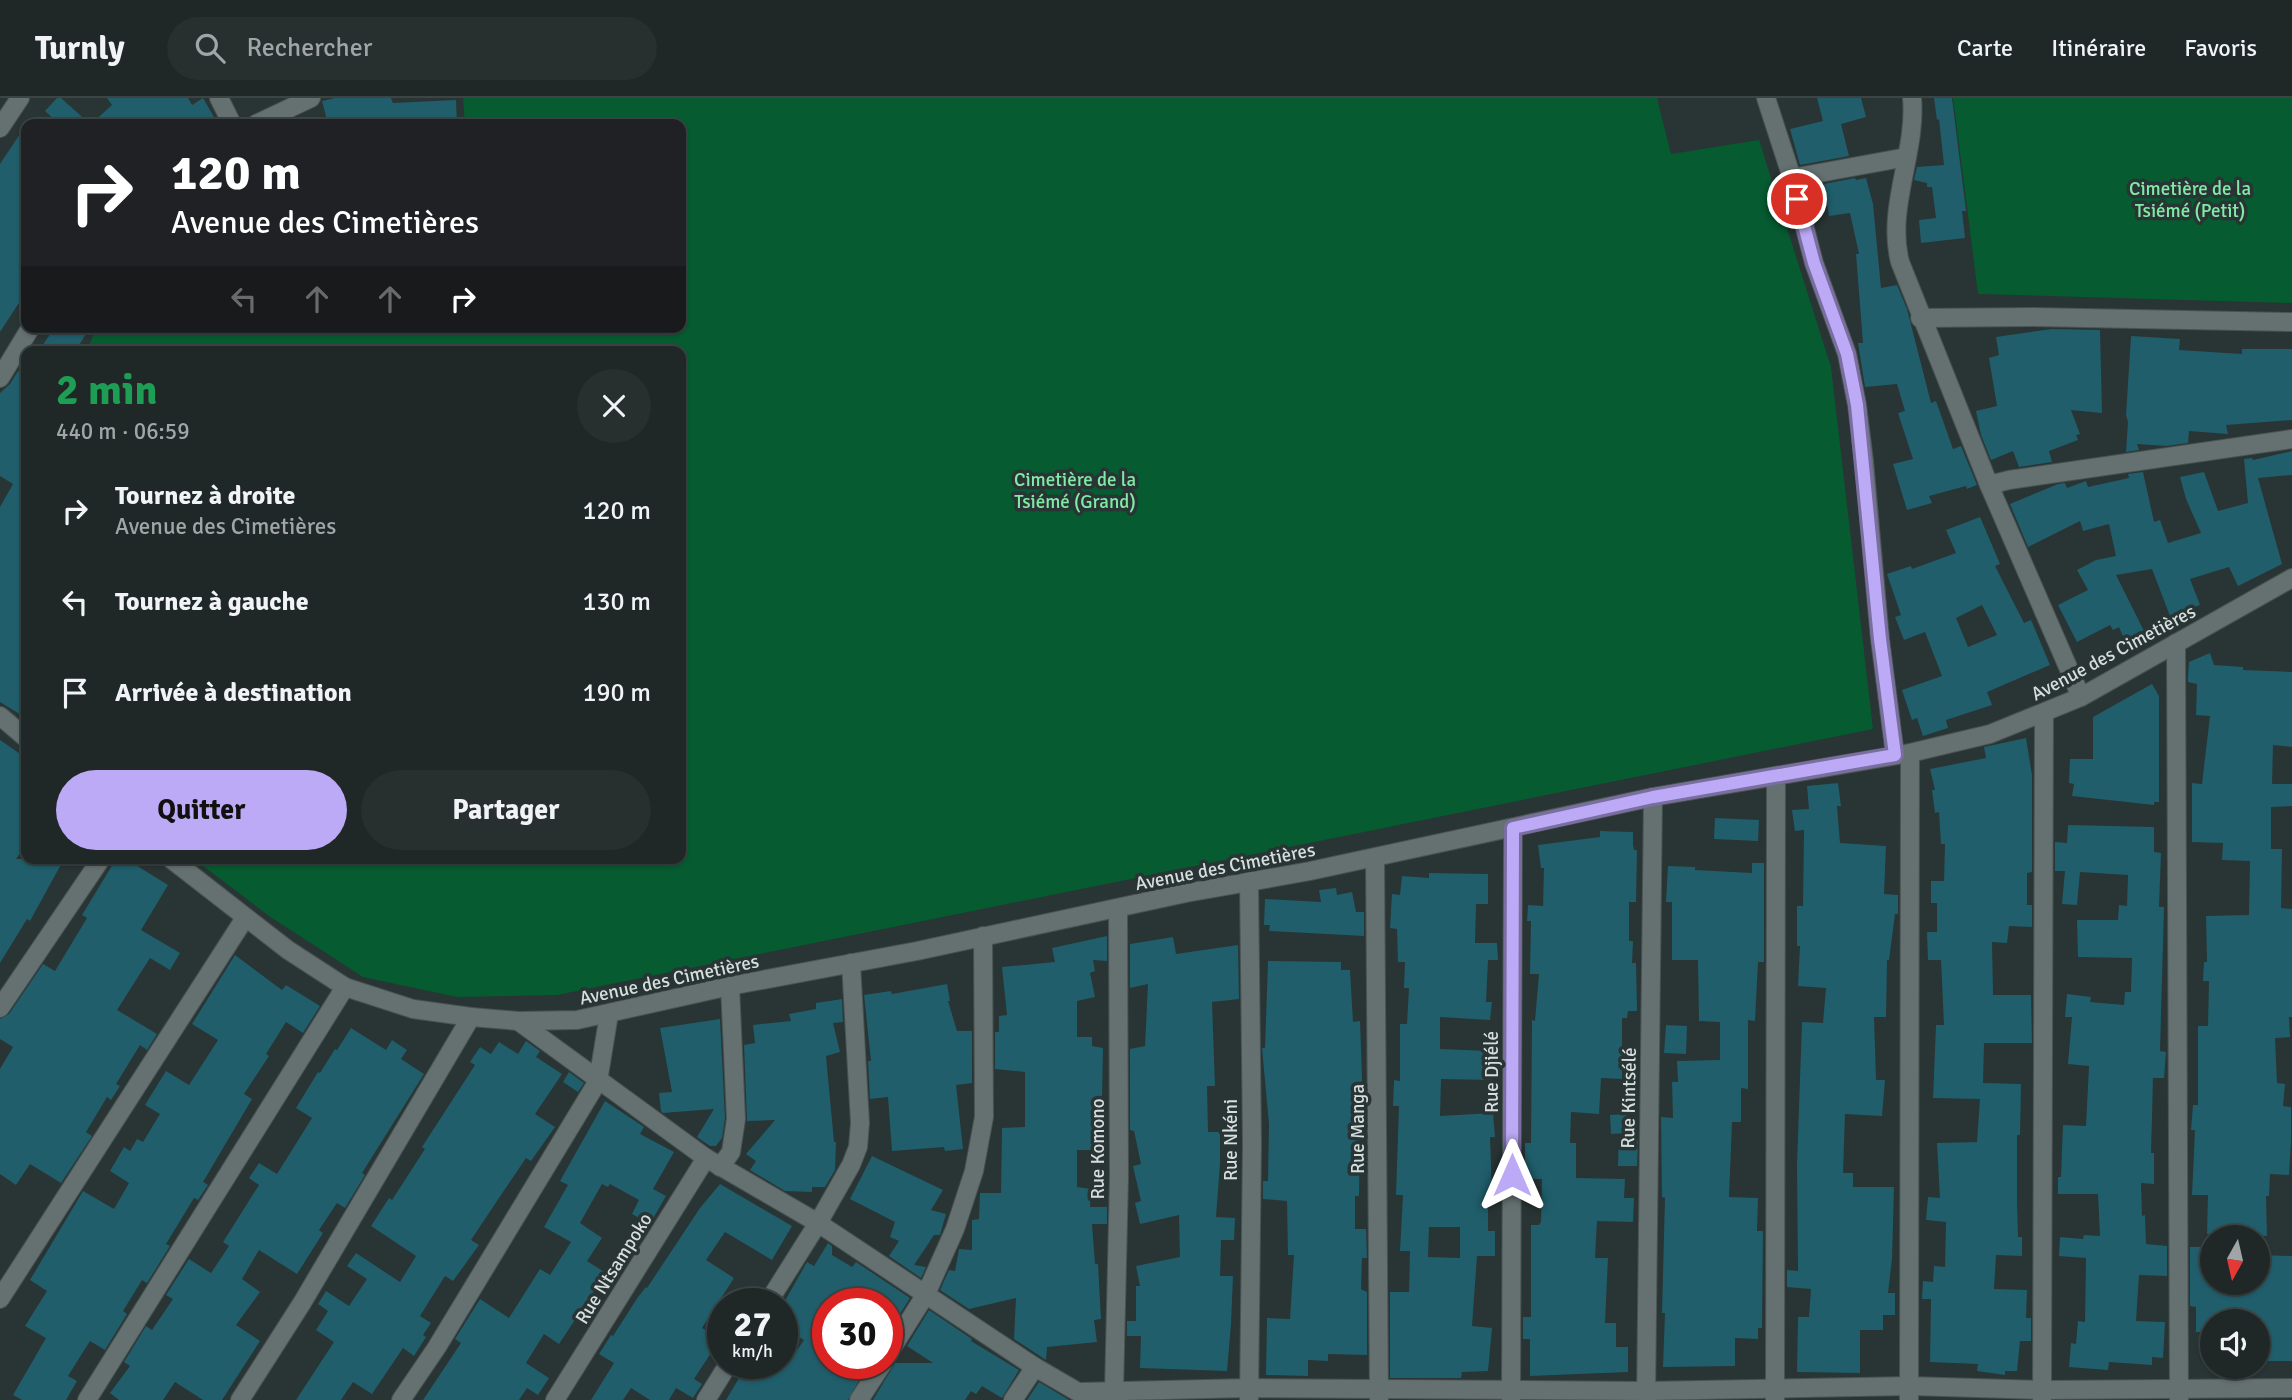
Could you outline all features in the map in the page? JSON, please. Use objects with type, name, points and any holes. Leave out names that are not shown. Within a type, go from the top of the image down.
[{"type":"street","points":[[0,128],[20,98]]},
{"type":"street","points":[[219,98],[230,119]]},
{"type":"street","points":[[267,119],[311,98]]},
{"type":"street","points":[[1766,98],[1792,178],[1814,263],[1847,354],[1857,405],[1880,639],[1902,754],[1910,1393]]},
{"type":"street","points":[[1912,98],[1914,122],[1898,214],[1896,242],[1900,262],[1920,318],[1989,485],[2081,697]]},
{"type":"street","points":[[1792,178],[1907,157]]},
{"type":"street","points":[[1920,318],[2033,317],[2292,322]]},
{"type":"street","points":[[0,378],[27,333]]},
{"type":"street","points":[[1989,485],[2292,439]]},
{"type":"street","name":"Avenue des Cimetières","points":[[177,864],[288,950],[345,986],[413,1009],[518,1021],[577,1020],[730,986],[1375,858],[1653,797],[1902,754],[1990,734],[2081,697],[2292,578]]},
{"type":"street","points":[[2176,643],[2179,1394]]},
{"type":"street","points":[[2042,1395],[2044,712]]},
{"type":"street","points":[[1,718],[21,734]]},
{"type":"street","points":[[1775,1394],[1776,776]]},
{"type":"street","name":"Rue Kintsélé","points":[[1646,1395],[1653,797]]},
{"type":"street","name":"Rue Djiélé","points":[[1511,1394],[1513,828]]},
{"type":"street","name":"Rue Manga","points":[[1375,858],[1379,1394]]},
{"type":"street","points":[[0,1008],[98,864]]},
{"type":"street","name":"Rue Nkéni","points":[[1249,881],[1252,1144],[1249,1394]]},
{"type":"street","name":"Rue Komono","points":[[1114,1391],[1119,1178],[1118,908]]},
{"type":"street","points":[[0,1299],[246,918]]},
{"type":"street","points":[[903,1330],[926,1293],[955,1229],[974,1171],[984,1117],[983,936]]},
{"type":"street","points":[[777,1288],[852,1165],[858,1147],[860,1123],[851,963]]},
{"type":"street","points":[[88,1400],[345,986]]},
{"type":"street","name":"Rue Ntsampoko","points":[[555,1400],[713,1163],[730,1152],[736,1119],[730,986]]},
{"type":"street","points":[[401,1400],[437,1347],[598,1081],[609,1014]]},
{"type":"street","points":[[240,1400],[302,1303],[471,1017]]},
{"type":"street","points":[[518,1021],[713,1163],[818,1223],[1035,1367],[1086,1396],[1114,1391],[1249,1394],[2042,1395],[2179,1394],[2292,1388]]},
{"type":"street","points":[[1013,1400],[1035,1367]]},
{"type":"street","points":[[706,1400],[719,1379]]},
{"type":"street","points":[[859,1400],[873,1379]]},
{"type":"green space","name":"Cimetière de la Tsiémé (Grand)","points":[[463,98],[1657,98],[1671,154],[1759,140],[1831,367],[1873,729],[557,995],[457,997],[363,977],[269,916],[201,864],[686,864],[686,346],[89,346],[94,333],[686,333],[686,119],[465,119]]},
{"type":"green space","name":"Cimetière de la Tsiémé (Petit)","points":[[1953,98],[2292,98],[2292,303],[1978,294]]},
{"type":"building","points":[[57,98],[61,98],[84,119],[54,119],[45,111]]},
{"type":"building","points":[[107,98],[188,98],[192,105],[203,98],[215,119],[97,119],[112,105]]},
{"type":"building","points":[[335,98],[391,98],[393,103],[456,100],[457,119],[327,119],[322,101]]},
{"type":"building","points":[[1817,98],[1861,98],[1866,117],[1841,124],[1849,156],[1800,165],[1790,129],[1823,121]]},
{"type":"building","points":[[1934,98],[1952,98],[1966,211],[1962,211],[1965,238],[1921,243],[1919,220],[1936,218],[1932,187],[1914,180],[1917,167],[1944,165]]},
{"type":"building","points":[[21,132],[21,300],[0,332],[0,164]]},
{"type":"building","points":[[1866,178],[1873,204],[1881,288],[1897,285],[1907,309],[1931,403],[1936,401],[1953,449],[1961,446],[1977,485],[1929,496],[1932,503],[1907,510],[1893,464],[1913,459],[1898,413],[1905,411],[1897,384],[1865,387],[1858,343],[1863,343],[1856,254],[1859,254],[1850,213],[1829,216],[1824,184]]},
{"type":"building","points":[[2052,329],[2100,330],[2102,413],[2071,410],[2080,434],[2076,435],[2078,440],[2049,451],[2052,462],[2019,467],[2013,451],[1991,460],[1981,435],[1976,411],[1997,406],[1989,358],[1999,355],[1996,337]]},
{"type":"building","points":[[51,333],[86,333],[79,346],[42,346]]},
{"type":"building","points":[[2131,336],[2180,339],[2179,350],[2242,354],[2242,349],[2292,349],[2292,420],[2226,425],[2228,434],[2189,431],[2188,443],[2166,446],[2137,444],[2139,450],[2126,452]]},
{"type":"building","points":[[18,371],[21,372],[21,715],[0,702],[0,507],[13,484],[0,476],[0,393]]},
{"type":"building","points":[[2292,451],[2292,475],[2258,478],[2282,564],[2238,586],[2229,567],[2190,579],[2200,605],[2170,616],[2152,569],[2116,575],[2144,631],[2125,641],[2119,627],[2113,630],[2110,625],[2077,642],[2058,605],[2088,590],[2077,570],[2096,560],[2116,556],[2109,524],[2083,531],[2080,521],[2028,547],[2010,504],[2058,484],[2065,483],[2067,488],[2086,481],[2088,487],[2129,478],[2128,474],[2143,472],[2154,522],[2160,520],[2168,543],[2201,533],[2186,499],[2180,477],[2204,472],[2218,511],[2248,503],[2244,459],[2253,460]]},
{"type":"building","points":[[1980,517],[2000,564],[1995,566],[2024,623],[2031,620],[2050,665],[1987,692],[1992,705],[1946,720],[1948,728],[1923,736],[1917,718],[1912,720],[1902,690],[1942,676],[1925,632],[1904,640],[1895,617],[1901,615],[1887,574],[1911,566],[1912,569],[1956,553],[1946,530]],"holes":[[[1982,605],[1997,635],[1968,647],[1956,618]]]},
{"type":"building","points":[[2210,653],[2214,665],[2243,667],[2243,670],[2292,672],[2292,747],[2273,745],[2272,784],[2292,784],[2292,806],[2271,807],[2271,849],[2282,849],[2281,908],[2292,909],[2290,1037],[2275,1038],[2277,1083],[2285,1084],[2283,1106],[2291,1107],[2291,1140],[2289,1175],[2270,1174],[2269,1196],[2266,1196],[2267,1225],[2207,1225],[2208,1195],[2192,1195],[2195,1130],[2191,1130],[2193,1105],[2198,1105],[2198,1026],[2208,1026],[2209,981],[2203,981],[2204,962],[2207,962],[2206,916],[2249,915],[2250,861],[2222,860],[2223,843],[2192,842],[2192,783],[2202,784],[2210,716],[2196,715],[2197,684],[2188,682],[2189,662]]},
{"type":"building","points":[[2152,684],[2159,696],[2159,802],[2154,802],[2154,805],[2072,796],[2074,784],[2069,783],[2070,759],[2093,759],[2093,717]]},
{"type":"building","points":[[2026,738],[2032,775],[2032,872],[2027,873],[2027,905],[2032,905],[2032,927],[2009,926],[2007,943],[1992,942],[1993,995],[2031,995],[2032,1043],[1984,1043],[1983,1083],[2021,1084],[2020,1135],[2017,1135],[2017,1201],[2018,1237],[2022,1237],[2022,1256],[1996,1255],[1994,1289],[2027,1290],[2026,1318],[2031,1318],[2031,1341],[2020,1341],[2017,1371],[2005,1371],[2005,1375],[1977,1371],[1978,1364],[1930,1362],[1931,1299],[1922,1299],[1923,1281],[1933,1282],[1934,1266],[1945,1267],[1946,1222],[1926,1220],[1928,1197],[1940,1198],[1937,1143],[1977,1142],[1980,1099],[1933,1098],[1936,1025],[1944,1025],[1941,960],[1928,960],[1927,932],[1937,932],[1937,903],[1931,903],[1931,881],[1944,881],[1945,844],[1941,844],[1939,812],[1935,813],[1932,790],[1935,790],[1930,769],[1986,758],[1984,747]]},
{"type":"building","points":[[0,740],[21,755],[21,852],[16,859],[21,859],[21,864],[61,864],[30,921],[27,919],[0,963]]},
{"type":"building","points":[[1838,783],[1841,806],[1837,806],[1840,843],[1886,846],[1884,894],[1898,895],[1898,914],[1895,914],[1887,960],[1886,1017],[1874,1017],[1876,1080],[1885,1080],[1882,1116],[1845,1114],[1843,1173],[1853,1173],[1853,1187],[1894,1187],[1888,1293],[1895,1293],[1895,1315],[1883,1315],[1883,1330],[1860,1330],[1860,1373],[1797,1372],[1798,1317],[1809,1317],[1811,1289],[1787,1287],[1787,1270],[1798,1271],[1797,1165],[1802,1022],[1823,1023],[1826,988],[1798,986],[1800,946],[1797,946],[1797,906],[1803,906],[1804,830],[1795,831],[1792,810],[1809,809],[1807,786]]},
{"type":"building","points":[[1715,818],[1759,820],[1758,841],[1714,839]]},
{"type":"building","points":[[2068,825],[2154,827],[2154,852],[2161,853],[2159,907],[2164,907],[2160,1051],[2166,1052],[2164,1078],[2153,1078],[2151,1153],[2154,1153],[2154,1184],[2141,1183],[2146,1244],[2167,1246],[2167,1276],[2139,1275],[2136,1321],[2165,1322],[2163,1358],[2152,1357],[2152,1365],[2109,1362],[2108,1370],[2069,1367],[2071,1343],[2076,1344],[2078,1321],[2085,1322],[2086,1258],[2059,1256],[2060,1237],[2083,1239],[2084,1235],[2100,1236],[2098,1194],[2058,1194],[2063,1125],[2086,1126],[2089,1066],[2068,1064],[2072,1017],[2065,1017],[2067,994],[2091,997],[2090,1002],[2124,1005],[2125,992],[2131,992],[2132,958],[2078,957],[2077,920],[2118,920],[2119,905],[2127,906],[2128,875],[2080,872],[2077,905],[2062,904],[2065,871],[2055,871],[2055,842],[2067,843]]},
{"type":"building","points":[[1600,831],[1633,832],[1634,850],[1637,850],[1636,902],[1629,902],[1629,941],[1633,941],[1632,963],[1636,963],[1637,1011],[1628,1011],[1627,1018],[1622,1018],[1622,1079],[1601,1078],[1599,1114],[1571,1112],[1570,1143],[1576,1143],[1576,1178],[1625,1179],[1624,1198],[1634,1198],[1633,1222],[1597,1221],[1595,1258],[1608,1258],[1605,1323],[1616,1323],[1616,1347],[1628,1347],[1628,1372],[1530,1376],[1530,1339],[1523,1339],[1523,1317],[1531,1317],[1531,1225],[1539,1225],[1541,1222],[1542,1179],[1525,1179],[1525,1143],[1531,1143],[1532,1020],[1535,1021],[1539,974],[1530,974],[1531,921],[1527,921],[1528,905],[1543,906],[1544,868],[1541,868],[1538,845],[1600,837]]},
{"type":"building","points":[[1752,863],[1764,863],[1764,962],[1758,962],[1755,1021],[1748,1020],[1748,1089],[1741,1088],[1741,1122],[1732,1122],[1729,1197],[1758,1198],[1757,1231],[1763,1231],[1762,1328],[1758,1328],[1758,1339],[1735,1338],[1735,1366],[1663,1367],[1665,1198],[1662,1197],[1661,1117],[1673,1118],[1672,1082],[1678,1082],[1677,1061],[1720,1060],[1720,1022],[1699,1021],[1698,960],[1672,960],[1672,902],[1666,902],[1668,866],[1752,873]]},
{"type":"building","points":[[113,864],[134,864],[168,885],[141,930],[180,953],[170,970],[150,958],[117,1010],[157,1034],[147,1050],[140,1045],[116,1084],[120,1086],[111,1100],[107,1097],[86,1132],[92,1136],[61,1183],[30,1164],[16,1185],[0,1174],[0,1069],[13,1047],[0,1039],[0,1019],[9,1014],[43,964],[55,971],[87,918],[82,915]]},
{"type":"building","points":[[1429,873],[1488,874],[1488,904],[1476,904],[1475,943],[1497,943],[1498,960],[1488,960],[1486,1002],[1492,1002],[1490,1020],[1440,1017],[1440,1049],[1488,1051],[1488,1062],[1493,1062],[1493,1080],[1441,1079],[1440,1116],[1493,1113],[1495,1137],[1490,1137],[1492,1195],[1488,1196],[1488,1231],[1495,1231],[1495,1256],[1477,1256],[1472,1326],[1492,1328],[1488,1371],[1462,1372],[1461,1378],[1390,1378],[1390,1292],[1409,1292],[1410,1251],[1400,1251],[1403,1195],[1396,1195],[1399,1106],[1393,1106],[1394,1080],[1400,1081],[1400,1024],[1407,1024],[1409,988],[1404,988],[1405,962],[1398,962],[1397,929],[1390,928],[1392,894],[1400,895],[1402,876],[1429,878]],"holes":[[[1429,1227],[1460,1227],[1460,1258],[1428,1257]]]},
{"type":"building","points":[[1336,888],[1337,895],[1352,892],[1356,912],[1364,912],[1364,936],[1269,931],[1270,925],[1264,925],[1265,899],[1321,902],[1319,890]]},
{"type":"building","points":[[1107,936],[1107,961],[1093,960],[1095,971],[1090,973],[1095,997],[1077,1001],[1077,1037],[1092,1037],[1092,1046],[1103,1048],[1101,1150],[1077,1150],[1077,1187],[1091,1189],[1090,1207],[1107,1207],[1107,1224],[1092,1224],[1095,1264],[1098,1264],[1101,1319],[1094,1320],[1097,1342],[1047,1347],[1046,1360],[1014,1339],[1016,1298],[969,1309],[940,1290],[949,1270],[955,1271],[959,1249],[972,1250],[972,1220],[979,1219],[980,1193],[1001,1193],[1002,1128],[1025,1127],[1025,1072],[995,1069],[995,1032],[999,1032],[999,1016],[1007,1015],[1002,967],[1055,962],[1052,948]]},
{"type":"building","points":[[1173,937],[1176,954],[1238,945],[1239,999],[1212,1002],[1215,1086],[1207,1086],[1208,1132],[1220,1132],[1216,1217],[1235,1218],[1234,1240],[1221,1240],[1220,1276],[1233,1276],[1227,1371],[1140,1368],[1141,1336],[1127,1336],[1127,1321],[1136,1321],[1136,1286],[1140,1286],[1136,1266],[1180,1257],[1179,1215],[1140,1224],[1135,1203],[1141,1201],[1133,1166],[1141,1164],[1134,1131],[1130,1130],[1130,1049],[1145,1046],[1148,984],[1130,988],[1130,944]]},
{"type":"building","points":[[235,955],[282,990],[286,985],[320,1006],[303,1033],[286,1022],[266,1054],[269,1056],[244,1094],[252,1099],[203,1182],[208,1185],[198,1200],[194,1198],[166,1244],[170,1246],[147,1283],[142,1280],[123,1311],[127,1314],[105,1350],[90,1341],[68,1376],[77,1381],[66,1400],[22,1400],[13,1395],[46,1338],[25,1326],[47,1291],[30,1280],[83,1191],[114,1209],[129,1183],[110,1171],[124,1147],[130,1151],[137,1139],[143,1142],[160,1114],[145,1105],[166,1071],[189,1085],[218,1040],[192,1024]]},
{"type":"building","points":[[1268,961],[1341,962],[1341,970],[1350,970],[1353,1022],[1360,1021],[1364,1134],[1360,1134],[1359,1196],[1355,1196],[1355,1229],[1366,1229],[1367,1258],[1362,1258],[1361,1289],[1367,1292],[1367,1355],[1328,1354],[1328,1361],[1308,1360],[1308,1376],[1266,1375],[1267,1318],[1290,1319],[1294,1255],[1288,1255],[1287,1201],[1263,1199],[1263,1181],[1268,1181],[1269,1124],[1262,1048],[1265,1048]]},
{"type":"building","points":[[947,984],[948,1001],[957,1031],[972,1031],[972,1083],[956,1085],[963,1149],[945,1151],[944,1147],[892,1151],[888,1097],[870,1099],[868,1061],[871,1061],[864,995],[891,991],[892,994]]},
{"type":"building","points":[[842,999],[843,1022],[833,1023],[840,1052],[826,1056],[836,1142],[835,1170],[825,1187],[812,1187],[812,1192],[785,1191],[750,1170],[756,1161],[746,1154],[775,1120],[747,1121],[744,1045],[755,1043],[753,1025],[791,1021],[789,1014],[816,1009],[816,1003]]},
{"type":"building","points":[[720,1019],[725,1118],[722,1138],[716,1146],[710,1146],[697,1137],[714,1109],[661,1111],[659,1093],[672,1092],[660,1028]]},
{"type":"building","points":[[1666,1025],[1687,1026],[1686,1054],[1664,1053]]},
{"type":"building","points":[[351,1028],[386,1050],[392,1040],[407,1050],[401,1059],[424,1074],[362,1173],[365,1175],[345,1208],[337,1203],[319,1230],[323,1233],[297,1274],[259,1250],[242,1279],[260,1292],[236,1325],[260,1341],[222,1400],[203,1400],[175,1382],[163,1400],[119,1400],[110,1393],[130,1366],[124,1362],[146,1326],[152,1330],[173,1299],[166,1295],[189,1259],[211,1273],[229,1246],[223,1242],[259,1185],[249,1178],[259,1163],[277,1174],[312,1118],[296,1108],[318,1072],[320,1073]]},
{"type":"building","points":[[526,1041],[540,1051],[536,1057],[562,1074],[535,1114],[555,1127],[531,1161],[526,1158],[471,1240],[479,1245],[453,1281],[445,1276],[420,1316],[431,1323],[414,1356],[403,1348],[372,1394],[353,1382],[341,1400],[296,1400],[334,1342],[316,1330],[328,1311],[318,1304],[326,1291],[349,1306],[367,1279],[347,1266],[356,1253],[400,1282],[416,1256],[371,1226],[389,1198],[392,1200],[425,1149],[422,1147],[475,1065],[470,1062],[480,1047],[491,1054],[499,1042],[518,1054]]},
{"type":"building","points":[[569,1072],[584,1083],[578,1092],[563,1082]]},
{"type":"building","points":[[605,1101],[644,1127],[640,1134],[674,1152],[653,1189],[666,1196],[650,1224],[632,1214],[639,1200],[610,1184],[608,1187],[602,1184],[580,1223],[602,1238],[587,1261],[606,1273],[559,1344],[544,1334],[526,1363],[549,1378],[538,1395],[527,1388],[519,1400],[423,1400],[461,1343],[455,1339],[480,1299],[509,1318],[540,1269],[550,1275],[571,1242],[544,1227],[568,1185],[560,1181]]},
{"type":"building","points":[[1627,1114],[1628,1133],[1611,1134],[1610,1115]]},
{"type":"building","points":[[1619,1137],[1638,1138],[1637,1166],[1618,1166]]},
{"type":"building","points":[[872,1156],[943,1190],[931,1210],[946,1214],[940,1235],[934,1235],[914,1265],[926,1267],[921,1278],[889,1256],[899,1241],[890,1237],[895,1222],[850,1199]]},
{"type":"building","points":[[720,1184],[792,1226],[772,1260],[725,1232],[706,1260],[734,1278],[728,1288],[707,1288],[707,1320],[702,1328],[707,1331],[707,1359],[694,1379],[702,1384],[693,1398],[676,1388],[669,1400],[650,1400],[631,1388],[623,1400],[591,1400],[614,1363],[599,1354],[700,1208]]},
{"type":"building","points":[[828,1243],[832,1246],[832,1255],[852,1267],[856,1262],[895,1288],[812,1288],[812,1379],[860,1379],[848,1400],[726,1400],[738,1379],[798,1379],[798,1349],[804,1340],[798,1336],[798,1288],[792,1288],[807,1262],[814,1266]]},
{"type":"building","points":[[2190,1247],[2200,1247],[2200,1295],[2270,1295],[2270,1255],[2292,1256],[2292,1361],[2270,1361],[2270,1309],[2200,1309],[2200,1332],[2196,1332],[2196,1307],[2190,1306]]},
{"type":"building","points":[[903,1293],[910,1298],[903,1309]]},
{"type":"building","points":[[929,1310],[972,1339],[971,1341],[1019,1370],[1002,1398],[982,1386],[976,1394],[971,1391],[965,1400],[873,1400],[885,1379],[903,1379],[903,1363],[933,1363],[907,1346]]},
{"type":"building","points":[[1039,1382],[1069,1400],[1027,1400]]},
{"type":"route","points":[[1512,1175],[1513,828],[1653,797],[1895,755],[1880,639],[1857,405],[1847,354],[1814,263],[1797,199]]}]
